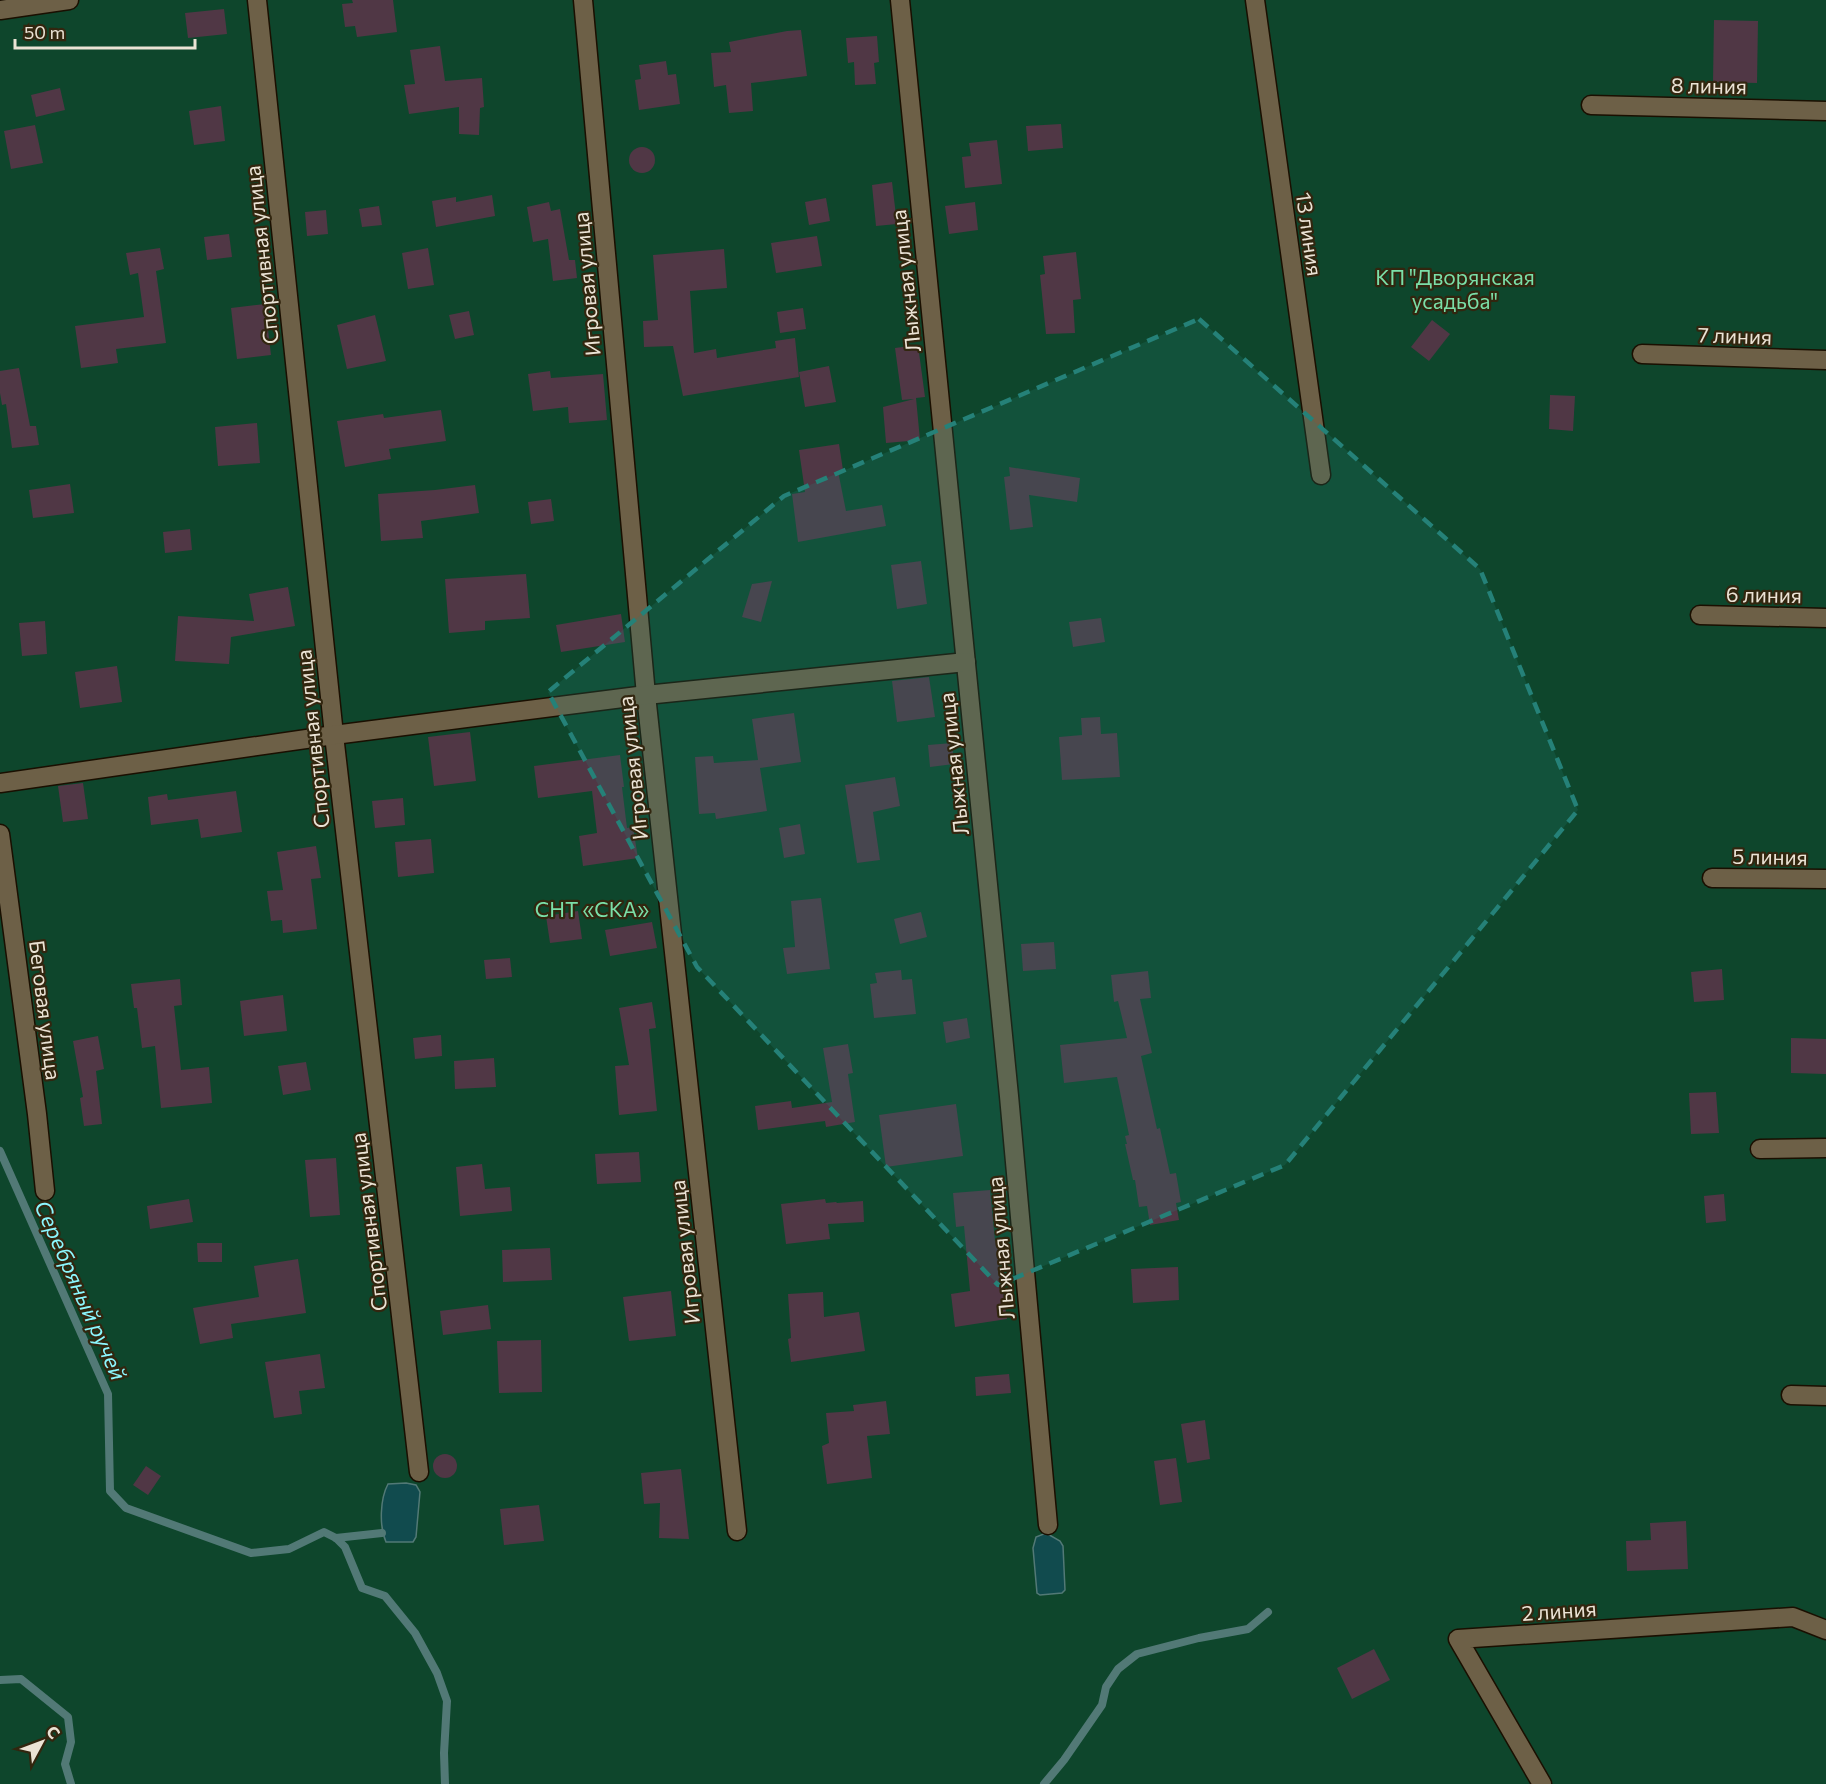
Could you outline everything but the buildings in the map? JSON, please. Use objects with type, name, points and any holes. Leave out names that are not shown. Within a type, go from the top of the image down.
[{"type":"street","points":[[0,10],[69,0]]},
{"type":"street","name":"Спортивная улица","points":[[257,0],[334,735],[419,1472]]},
{"type":"street","name":"Игровая улица","points":[[583,0],[646,695],[737,1531]]},
{"type":"street","name":"Лыжная улица","points":[[900,0],[1010,1108],[1047,1525]]},
{"type":"street","name":"13 линия","points":[[1255,0],[1321,475]]},
{"type":"street","name":"8 линия","points":[[1591,105],[1826,111]]},
{"type":"street","name":"7 линия","points":[[1642,354],[1826,360]]},
{"type":"street","name":"6 линия","points":[[1700,615],[1826,618]]},
{"type":"street","points":[[0,783],[334,735],[646,695],[966,662]]},
{"type":"street","name":"Беговая улица","points":[[0,834],[45,1191]]},
{"type":"street","name":"5 линия","points":[[1713,878],[1826,879]]},
{"type":"street","points":[[1760,1149],[1826,1148]]},
{"type":"street","points":[[1791,1395],[1826,1396]]},
{"type":"street","name":"2 линия","points":[[1542,1784],[1458,1639],[1792,1617],[1826,1630]]},
{"type":"highlighted area","points":[[1199,319],[1480,569],[1578,810],[1285,1165],[998,1285],[697,967],[548,692],[784,496]]},
{"type":"green space","points":[[0,0],[1826,0],[1826,1784],[0,1784]],"holes":[[[1036,1537],[1063,1546],[1065,1590],[1040,1595],[1037,1592],[1033,1548]]]},
{"type":"water","points":[[388,1484],[416,1485],[420,1492],[416,1537],[413,1542],[386,1542],[381,1521],[385,1490]]},
{"type":"water","points":[[1046,1533],[1060,1541],[1063,1546],[1065,1590],[1062,1593],[1040,1595],[1037,1593],[1033,1548],[1036,1537]]},
{"type":"waterway","name":"Серебряный ручей","points":[[0,1151],[108,1394],[110,1491],[126,1508],[251,1553],[289,1549],[324,1532],[336,1538],[345,1547],[362,1588],[385,1596],[415,1633],[437,1673],[447,1701],[445,1784]]},
{"type":"waterway","points":[[336,1538],[382,1533]]},
{"type":"waterway","points":[[1044,1784],[1064,1760],[1102,1705],[1106,1687],[1118,1669],[1137,1654],[1199,1638],[1248,1629],[1268,1612]]},
{"type":"waterway","name":"Серебряный ручей","points":[[0,1680],[21,1679],[68,1717],[71,1742],[65,1764],[71,1784]]},
{"type":"park label","name":"КП \"Дворянская усадьба\"","points":[[1455,288]]},
{"type":"park label","name":"СНТ «СКА»","points":[[592,908]]}]
